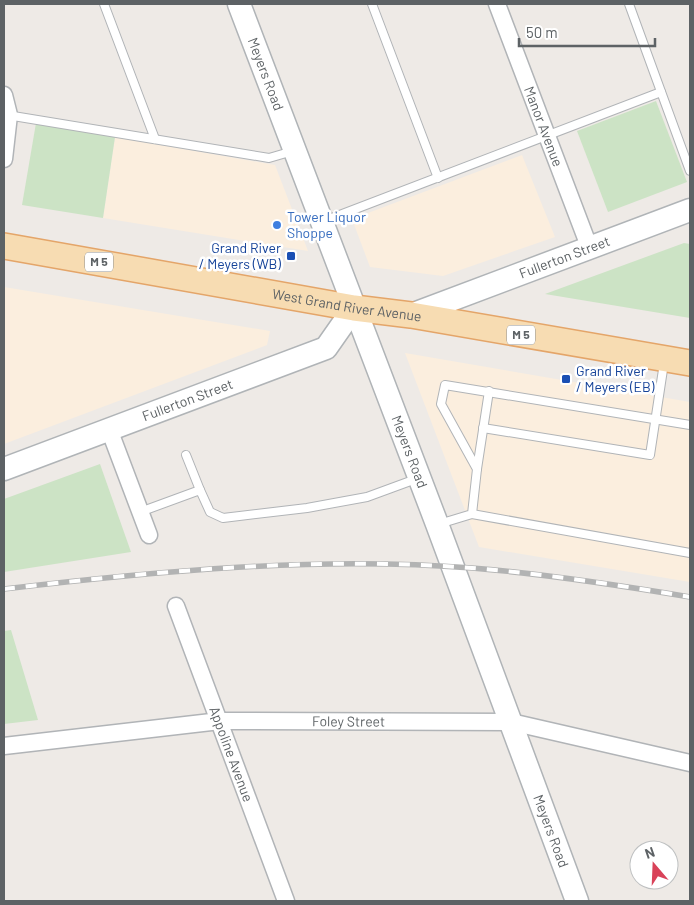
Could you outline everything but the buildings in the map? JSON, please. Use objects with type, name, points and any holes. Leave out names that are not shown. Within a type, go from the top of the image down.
[{"type":"main road","name":"West Grand River Avenue","points":[[4,246],[354,308],[411,315],[690,362]]},
{"type":"street","name":"Meyers Road","points":[[239,4],[437,524],[577,901]]},
{"type":"street","name":"Manor Avenue","points":[[497,4],[590,249]]},
{"type":"street","points":[[4,95],[6,115],[4,159]]},
{"type":"street","name":"Fullerton Street","points":[[411,315],[690,210]]},
{"type":"street","name":"Fullerton Street","points":[[4,469],[326,348],[354,308]]},
{"type":"street","points":[[109,429],[149,535]]},
{"type":"street","name":"Appoline Avenue","points":[[176,606],[286,901]]},
{"type":"street","name":"Foley Street","points":[[4,746],[220,721],[511,722],[690,763]]},
{"type":"lane","points":[[104,4],[155,139]]},
{"type":"lane","points":[[372,4],[438,178]]},
{"type":"lane","points":[[629,4],[690,171]]},
{"type":"lane","points":[[322,222],[661,92]]},
{"type":"lane","points":[[6,115],[269,158],[295,150]]},
{"type":"lane","points":[[483,428],[650,455],[665,358]]},
{"type":"lane","points":[[477,469],[441,404],[445,384],[690,425]]},
{"type":"lane","points":[[472,514],[489,391]]},
{"type":"lane","points":[[186,456],[210,512],[223,518],[307,508],[367,497],[419,478]]},
{"type":"lane","points":[[140,512],[200,490]]},
{"type":"lane","points":[[437,524],[472,514],[690,553]]},
{"type":"shaded area","points":[[115,137],[275,165],[308,251],[103,218]]},
{"type":"shaded area","points":[[522,155],[555,237],[443,276],[370,267],[352,219]]},
{"type":"shaded area","points":[[4,287],[270,331],[267,345],[4,444]]},
{"type":"shaded area","points":[[405,353],[690,402],[690,582],[479,547]]},
{"type":"green space","points":[[656,101],[687,182],[608,212],[577,131]]},
{"type":"green space","points":[[36,123],[115,137],[103,218],[22,205]]},
{"type":"green space","points":[[684,243],[690,244],[690,318],[545,294]]},
{"type":"green space","points":[[100,464],[131,552],[4,572],[4,499]]},
{"type":"green space","points":[[11,630],[38,720],[4,724],[4,631]]},
{"type":"railway","points":[[4,589],[179,571],[238,567],[356,564],[500,570],[582,580],[690,597]]},
{"type":"place","name":"Tower Liquor Shoppe","points":[[277,225]]},
{"type":"place","name":"Grand River / Meyers (WB)","points":[[291,256]]},
{"type":"place","name":"Grand River / Meyers (EB)","points":[[566,379]]}]
